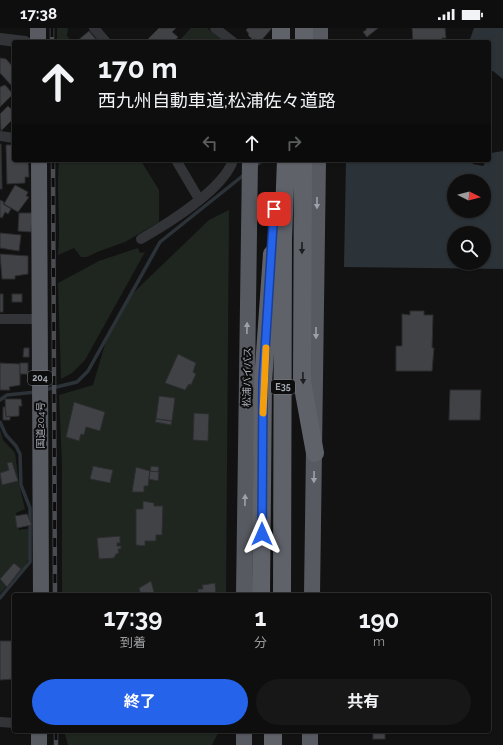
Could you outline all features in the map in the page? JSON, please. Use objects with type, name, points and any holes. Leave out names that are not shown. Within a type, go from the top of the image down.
[{"type":"highway","points":[[38,28],[38,40]]},
{"type":"highway","points":[[280,40],[281,28]]},
{"type":"highway","points":[[290,40],[291,28]]},
{"type":"highway","points":[[304,28],[304,40]]},
{"type":"highway","points":[[320,28],[320,40]]},
{"type":"highway","name":"国道204号","points":[[39,162],[41,593]]},
{"type":"highway","name":"松浦バイパス","points":[[244,593],[250,162]]},
{"type":"highway","name":"E35","points":[[274,593],[273,239],[287,180],[276,162]]},
{"type":"highway","name":"E35","points":[[282,593],[283,239],[287,180],[286,162]]},
{"type":"highway","points":[[312,162],[287,180],[302,382],[314,453]]},
{"type":"highway","points":[[312,593],[314,453],[313,162]]},
{"type":"highway","points":[[261,593],[263,382],[273,239]]},
{"type":"highway","points":[[39,733],[39,745]]},
{"type":"highway","points":[[244,733],[244,745]]},
{"type":"highway","points":[[310,733],[310,745]]},
{"type":"street","points":[[94,28],[104,40]]},
{"type":"street","points":[[215,28],[230,40]]},
{"type":"street","points":[[0,39],[12,40]]},
{"type":"street","points":[[0,136],[12,138]]},
{"type":"street","points":[[177,162],[198,199]]},
{"type":"street","points":[[141,238],[165,226],[220,182],[230,169],[232,162]]},
{"type":"street","points":[[0,319],[40,319]]},
{"type":"street","points":[[0,722],[12,723]]},
{"type":"shaded area","points":[[57,28],[68,28],[67,36],[70,40],[57,40]]},
{"type":"shaded area","points":[[191,28],[207,28],[222,40],[180,40]]},
{"type":"shaded area","points":[[474,28],[503,28],[503,79],[491,71],[491,40],[470,40]]},
{"type":"shaded area","points":[[503,151],[503,269],[491,269],[491,226],[447,226],[447,268],[344,267],[346,162],[472,162],[473,164],[483,166],[486,162],[491,162],[491,153]]},
{"type":"shaded area","points":[[59,162],[142,162],[159,190],[159,222],[125,242],[87,257],[81,257],[74,248],[58,255]]},
{"type":"shaded area","points":[[229,210],[226,593],[62,593],[62,465],[59,395],[93,385],[106,341],[130,296],[209,220]]},
{"type":"shaded area","points":[[138,248],[140,253],[145,252],[85,360],[72,373],[61,379],[58,283],[99,261]]},
{"type":"shaded area","points":[[0,429],[3,440],[15,453],[19,484],[25,509],[16,513],[19,530],[32,528],[29,558],[24,568],[0,594]]},
{"type":"shaded area","points":[[65,733],[218,733],[212,745],[68,745]]},
{"type":"building","points":[[159,28],[176,28],[172,32],[178,37],[176,40],[147,40]]},
{"type":"building","points":[[248,28],[272,28],[262,40],[253,40],[248,35],[249,34],[246,30]]},
{"type":"building","points":[[366,28],[378,28],[367,37],[363,32],[367,29]]},
{"type":"building","points":[[412,28],[445,28],[446,38],[442,38],[442,40],[413,40]]},
{"type":"building","points":[[89,31],[96,40],[78,40]]},
{"type":"building","points":[[0,58],[6,59],[12,66],[12,85],[11,85],[0,73]]},
{"type":"building","points":[[5,85],[12,93],[12,95],[0,107],[0,87]]},
{"type":"building","points":[[8,106],[12,110],[12,120],[1,131],[0,114]]},
{"type":"building","points":[[1,144],[2,189],[0,189]]},
{"type":"building","points":[[6,145],[12,145],[12,162],[28,162],[29,177],[25,177],[25,183],[7,184]]},
{"type":"building","points":[[15,185],[28,192],[26,196],[29,197],[18,212],[4,204]]},
{"type":"building","points":[[0,200],[11,209],[8,214],[5,212],[2,218],[0,217]]},
{"type":"building","points":[[19,213],[32,213],[31,232],[18,231]]},
{"type":"building","points":[[0,233],[21,235],[19,251],[0,248]]},
{"type":"building","points":[[0,254],[28,256],[28,274],[15,276],[15,279],[2,279]]},
{"type":"building","points":[[0,294],[3,294],[3,312],[0,312]]},
{"type":"building","points":[[12,294],[22,294],[22,302],[12,302]]},
{"type":"building","points":[[410,311],[424,311],[424,315],[433,315],[432,348],[434,348],[432,371],[396,371],[396,346],[402,346],[402,314],[410,315]]},
{"type":"building","points":[[24,348],[29,348],[29,357],[23,357]]},
{"type":"building","points":[[178,354],[196,363],[193,372],[196,374],[191,385],[189,384],[185,390],[165,383]]},
{"type":"building","points":[[0,363],[20,364],[20,385],[9,387],[10,390],[0,390]]},
{"type":"building","points":[[20,363],[28,363],[28,374],[20,374]]},
{"type":"building","points":[[450,390],[481,390],[480,420],[449,420]]},
{"type":"building","points":[[159,396],[175,398],[172,421],[156,419]]},
{"type":"building","points":[[5,399],[21,399],[22,406],[19,406],[19,416],[6,417]]},
{"type":"building","points":[[74,402],[105,412],[100,431],[86,427],[84,435],[81,434],[79,441],[66,437]]},
{"type":"building","points":[[3,407],[5,407],[6,417],[10,416],[10,420],[3,420]]},
{"type":"building","points":[[194,413],[209,414],[208,441],[193,440]]},
{"type":"building","points":[[156,419],[172,421],[171,425],[155,422]]},
{"type":"building","points":[[12,462],[18,481],[2,485],[0,473],[9,470],[7,463]]},
{"type":"building","points":[[93,466],[113,470],[110,483],[90,479]]},
{"type":"building","points":[[151,466],[159,467],[158,472],[150,471]]},
{"type":"building","points":[[136,467],[150,471],[148,486],[144,486],[144,492],[132,492]]},
{"type":"building","points":[[150,471],[159,472],[158,481],[149,479]]},
{"type":"building","points":[[143,501],[154,503],[154,506],[163,506],[162,535],[156,535],[156,541],[145,541],[145,546],[136,545],[136,509],[143,509]]},
{"type":"building","points":[[27,514],[32,525],[17,528],[15,516]]},
{"type":"building","points":[[120,536],[120,543],[117,543],[117,546],[121,546],[121,549],[118,549],[119,553],[116,554],[114,558],[99,559],[97,538]]},
{"type":"building","points":[[14,563],[21,569],[7,587],[0,579]]},
{"type":"building","points":[[151,581],[154,593],[140,593],[139,588]]},
{"type":"building","points":[[215,583],[216,593],[198,593],[198,589],[203,589],[202,585]]},
{"type":"building","points":[[0,641],[12,641],[12,679],[0,680]]},
{"type":"building","points":[[373,733],[385,733],[385,739],[373,739]]},
{"type":"waterway","points":[[255,166],[260,162]]},
{"type":"waterway","points":[[44,390],[77,382],[88,371],[160,242],[245,174]]},
{"type":"waterway","points":[[0,400],[7,395],[36,392]]},
{"type":"waterway","points":[[0,422],[6,435],[16,446],[20,454],[21,485],[30,508],[30,562],[0,598]]},
{"type":"railway","points":[[52,28],[52,40]]},
{"type":"railway","points":[[53,162],[55,593]]},
{"type":"railway","points":[[56,733],[56,745]]},
{"type":"slow traffic","points":[[263,413],[263,382],[266,348]]},
{"type":"route","points":[[262,534],[263,382],[274,209]]}]
